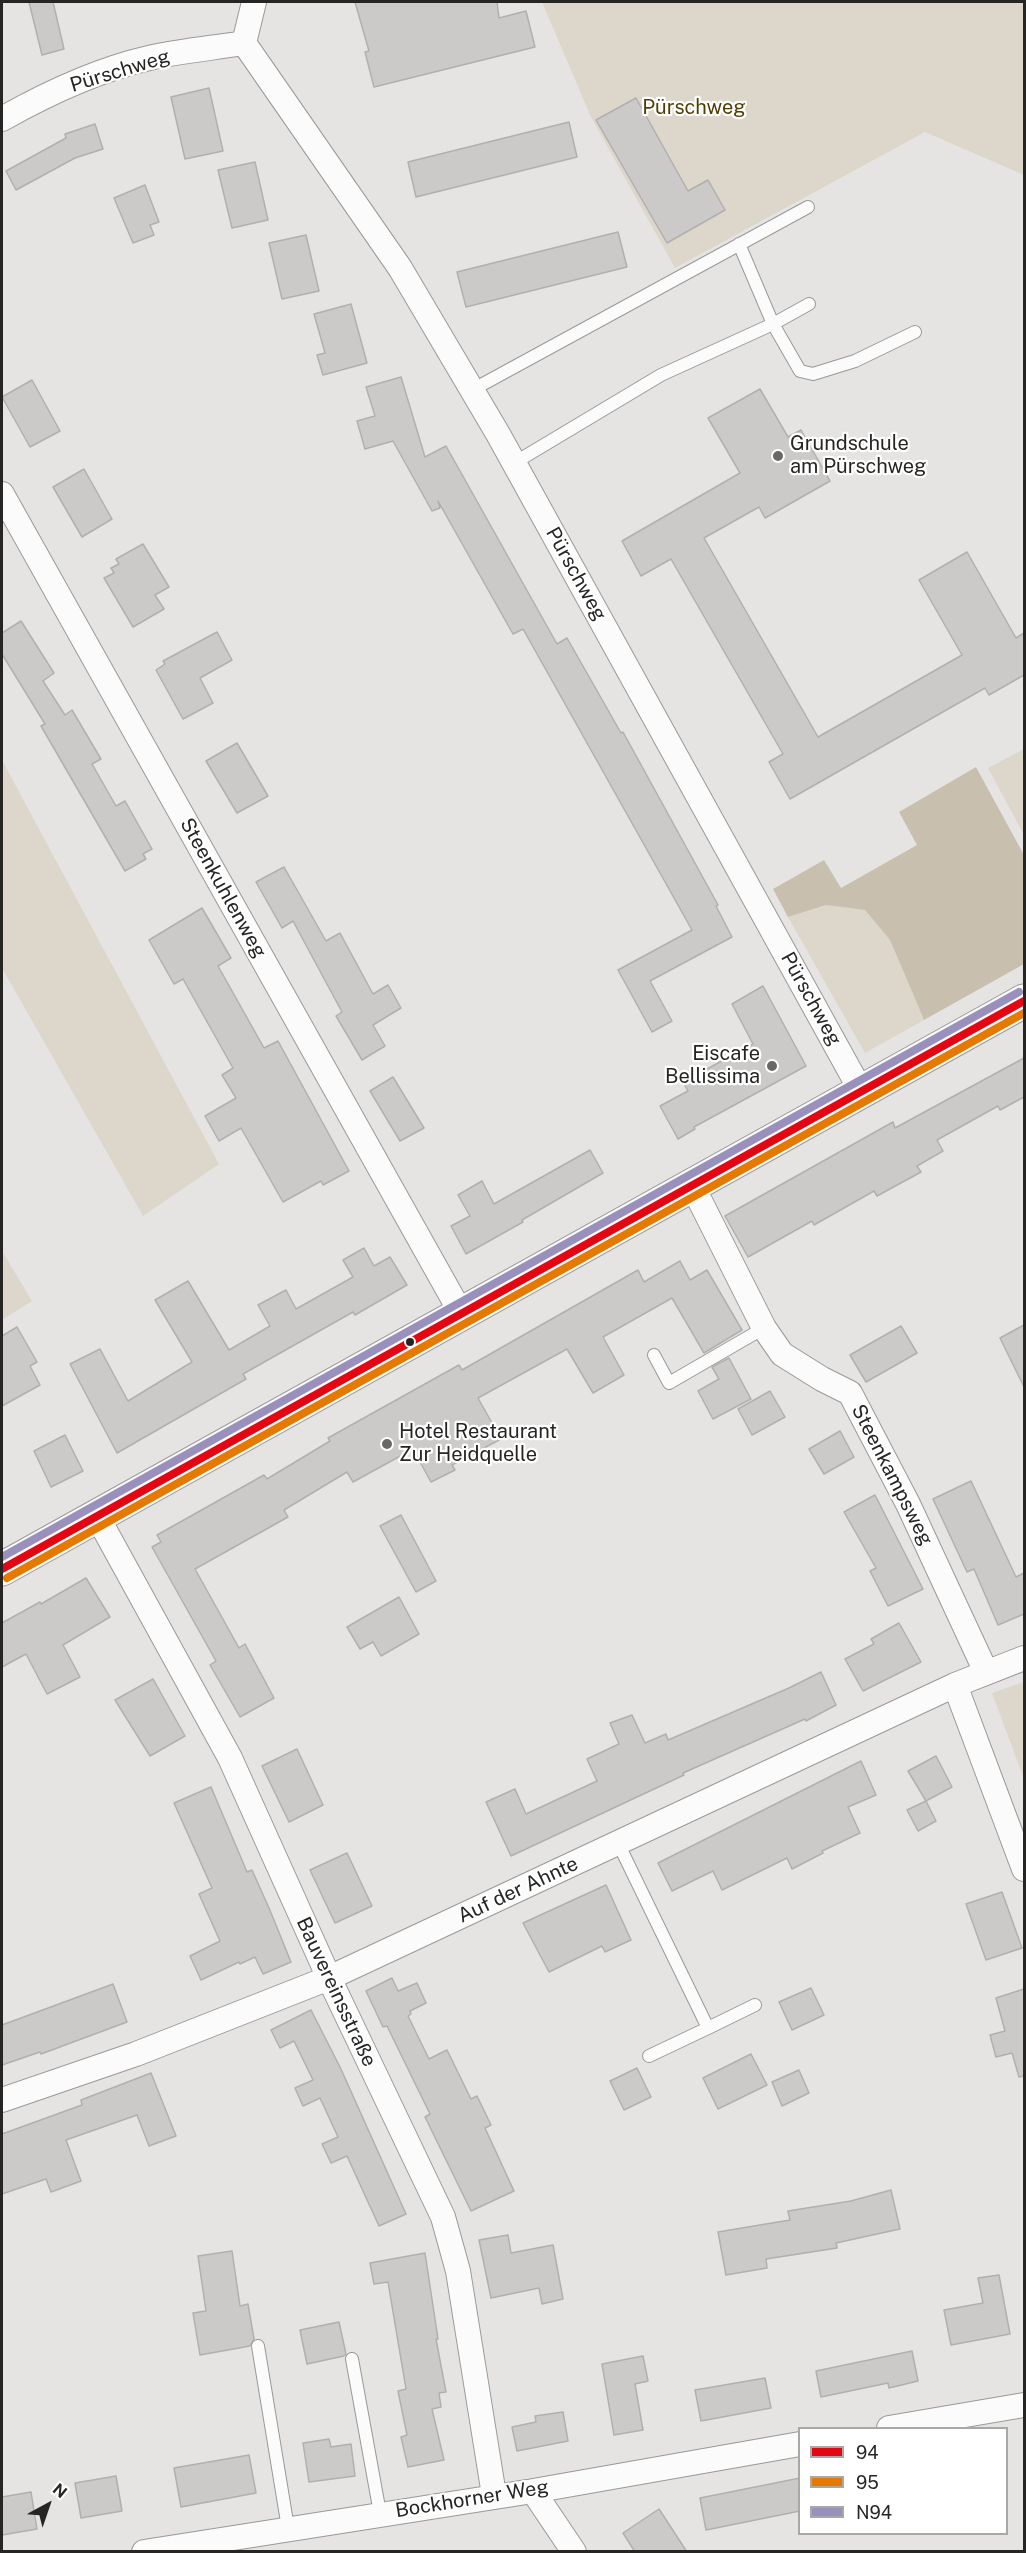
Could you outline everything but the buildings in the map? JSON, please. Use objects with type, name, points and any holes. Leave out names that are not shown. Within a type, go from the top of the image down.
[{"type":"main road","points":[[2,1569],[1024,1000]]},
{"type":"street","points":[[244,43],[254,2]]},
{"type":"street","name":"Pürschweg","points":[[2,119],[39,98],[98,73],[150,58],[244,43],[400,268],[472,390],[861,1091]]},
{"type":"street","name":"Steenkuhlenweg","points":[[2,494],[461,1313]]},
{"type":"street","name":"Steenkampsweg","points":[[692,1185],[764,1329],[782,1354],[850,1393],[908,1504],[987,1672]]},
{"type":"street","name":"Bauvereinsstraße","points":[[98,1516],[230,1758],[329,1978],[442,2217],[458,2271],[494,2495]]},
{"type":"street","name":"Auf der Ahnte","points":[[2,2100],[136,2054],[329,1978],[955,1685],[1024,1658]]},
{"type":"street","points":[[955,1685],[1024,1869]]},
{"type":"street","points":[[895,2427],[1024,2405]]},
{"type":"street","name":"Bockhorner Weg","points":[[144,2552],[494,2495],[533,2491],[798,2444]]},
{"type":"street","points":[[533,2491],[574,2552]]},
{"type":"lane","points":[[472,390],[808,207]]},
{"type":"lane","points":[[739,244],[773,324],[800,371],[813,374],[855,361],[915,332]]},
{"type":"lane","points":[[514,463],[661,375],[773,324],[809,304]]},
{"type":"lane","points":[[654,1355],[669,1383],[764,1329]]},
{"type":"lane","points":[[618,1843],[708,2028]]},
{"type":"lane","points":[[649,2056],[755,2005]]},
{"type":"lane","points":[[258,2346],[288,2528]]},
{"type":"lane","points":[[352,2359],[380,2513]]},
{"type":"green space","points":[[542,2],[1024,2],[1024,175],[925,132],[675,268],[591,117]]},
{"type":"green space","points":[[1024,749],[1024,835],[988,768]]},
{"type":"green space","points":[[2,760],[219,1164],[143,1216],[2,968]]},
{"type":"green space","points":[[826,905],[865,910],[890,940],[924,1020],[865,1053],[788,917]]},
{"type":"green space","points":[[2,1251],[32,1301],[2,1320]]},
{"type":"green space","points":[[1024,1682],[1024,1779],[992,1693]]},
{"type":"shaded area","points":[[976,767],[1024,855],[1024,964],[924,1020],[890,940],[865,910],[826,905],[788,917],[773,889],[824,860],[841,888],[917,845],[899,812]]},
{"type":"transit line","name":"N94","points":[[2,1557],[1019,992]]},
{"type":"transit line","name":"94","points":[[2,1569],[1024,1001]]},
{"type":"transit line","name":"95","points":[[7,1578],[1024,1013]]},
{"type":"place","name":"Grundschule am Pürschweg","points":[[778,456]]},
{"type":"place","name":"Eiscafe Bellissima","points":[[772,1066]]},
{"type":"place","name":"Hotel Restaurant Zur Heidquelle","points":[[387,1444]]}]
